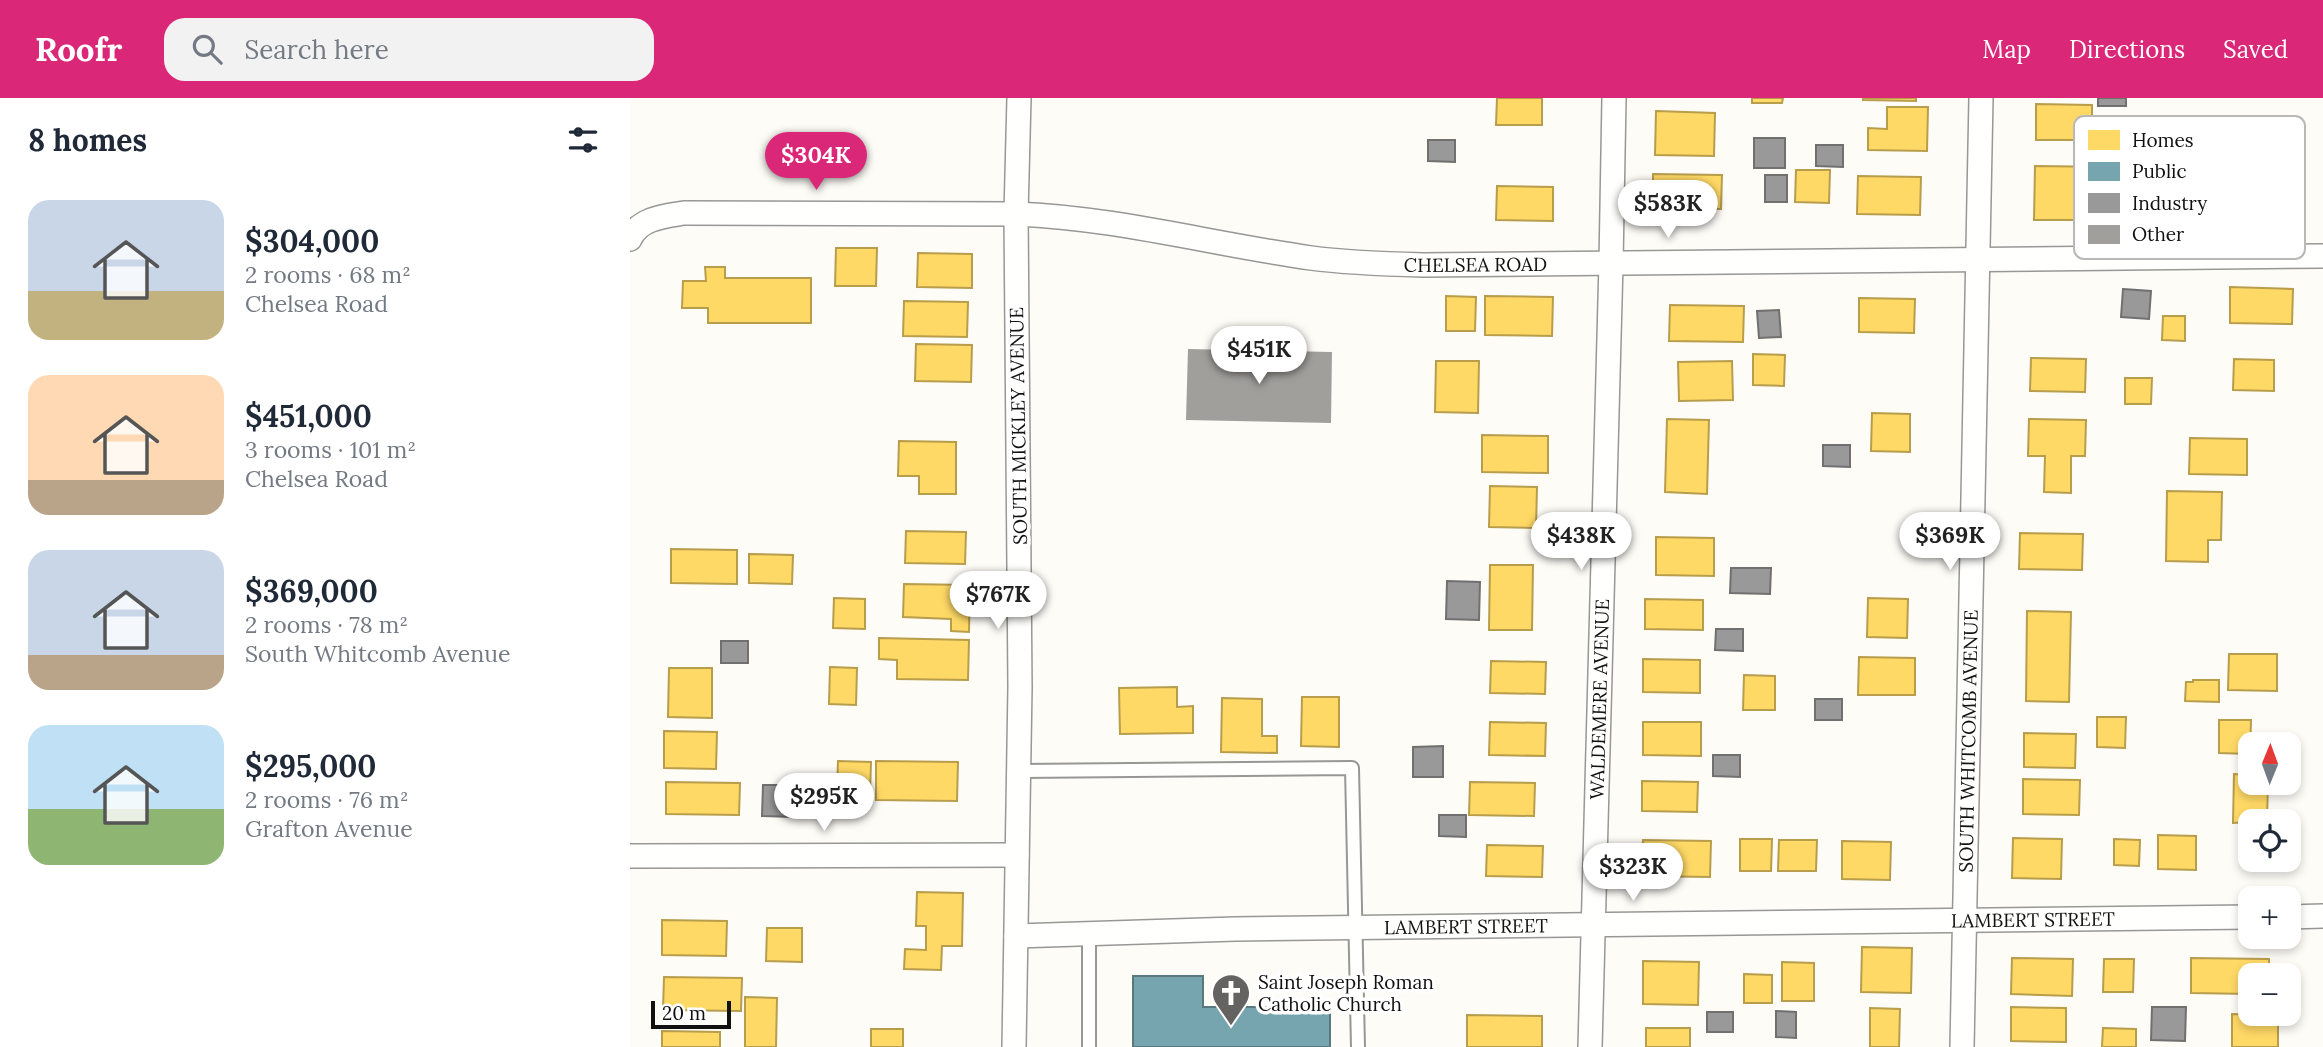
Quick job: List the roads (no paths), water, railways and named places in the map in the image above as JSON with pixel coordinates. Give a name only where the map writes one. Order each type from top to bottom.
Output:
[{"type":"street","name":"SOUTH MICKLEY AVENUE","points":[[1014,1047],[1020,771],[1016,214],[1019,98]]},
{"type":"street","name":"WALDEMERE AVENUE","points":[[1590,1047],[1614,98]]},
{"type":"street","name":"SOUTH WHITCOMB AVENUE","points":[[1962,1047],[1981,98]]},
{"type":"street","name":"CHELSEA ROAD","points":[[632,235],[659,217],[684,213],[1016,214],[1059,216],[1130,225],[1298,256],[1364,263],[1423,265],[2074,259]]},
{"type":"street","name":"CHELSEA ROAD","points":[[2305,256],[2323,256]]},
{"type":"street","points":[[630,856],[1017,855]]},
{"type":"street","points":[[2301,916],[2323,916]]},
{"type":"street","name":"LAMBERT STREET","points":[[1016,936],[1965,919],[2238,917]]},
{"type":"lane","points":[[1020,771],[1352,768],[1358,1047]]},
{"type":"lane","points":[[1089,934],[1089,1047]]},
{"type":"place","name":"Saint Joseph Roman Catholic Church","points":[[1231,1027]]}]
